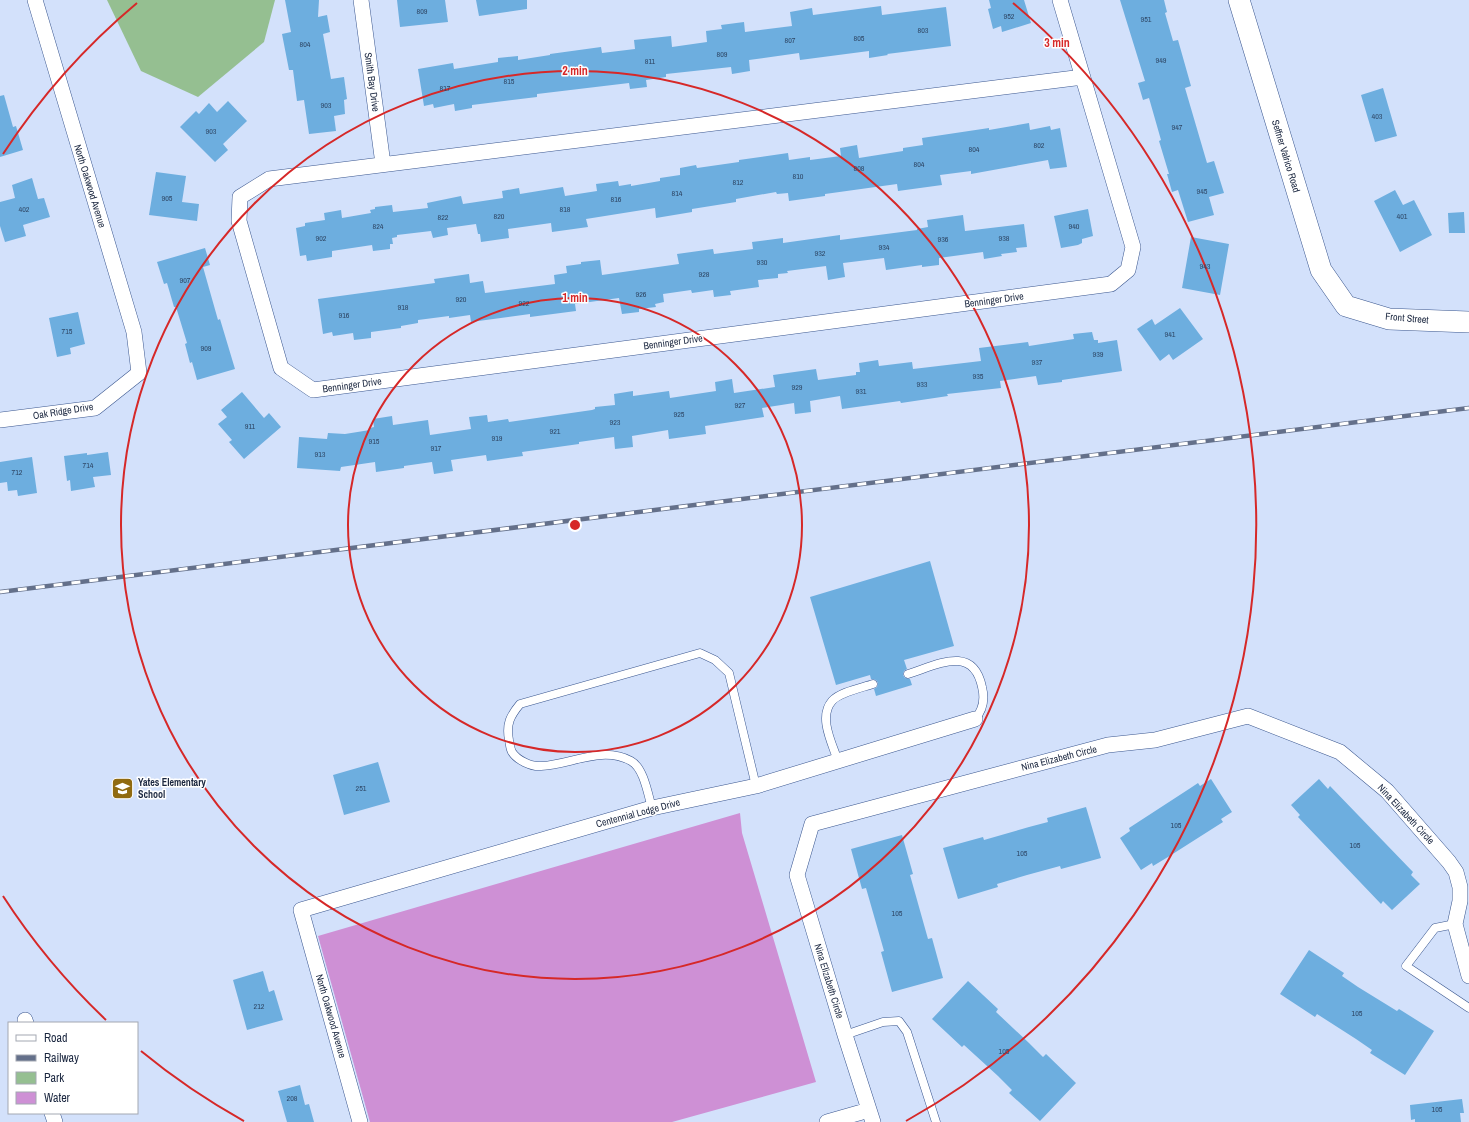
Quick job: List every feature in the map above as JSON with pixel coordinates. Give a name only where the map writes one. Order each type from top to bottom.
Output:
[{"type":"street","name":"North Oakwood Avenue","points":[[35,0],[134,332],[139,373]]},
{"type":"street","name":"Smith Bay Drive","points":[[361,0],[383,164]]},
{"type":"street","points":[[1060,0],[1083,77]]},
{"type":"street","name":"Seffner Valrico Road","points":[[1239,0],[1321,270],[1346,306]]},
{"type":"street","name":"Benninger Drive","points":[[1083,77],[1133,247],[1128,270],[1111,284],[313,390],[281,368],[239,221],[240,197],[269,179],[1083,77]]},
{"type":"street","name":"Front Street","points":[[1346,306],[1389,319],[1469,322]]},
{"type":"street","name":"Oak Ridge Drive","points":[[0,420],[95,408],[139,373]]},
{"type":"street","name":"Nina Elizabeth Circle","points":[[871,1116],[797,875],[812,824],[1108,745],[1155,740],[1248,716],[1340,752],[1387,791],[1456,872],[1460,887],[1460,901],[1455,924],[1469,976]]},
{"type":"street","name":"Centennial Lodge Drive","points":[[301,910],[652,808],[756,786],[975,719]]},
{"type":"street","name":"North Oakwood Avenue","points":[[301,910],[360,1122]]},
{"type":"street","points":[[827,1122],[871,1116]]},
{"type":"lane","points":[[652,808],[642,773],[632,762],[615,755],[588,756],[540,767],[523,762],[511,751],[507,731],[512,714],[520,704],[700,653],[715,660],[728,673],[756,786]]},
{"type":"lane","points":[[908,674],[951,661],[960,660],[969,663],[975,669],[979,677],[984,696],[981,712],[975,719]]},
{"type":"lane","points":[[838,761],[826,723],[827,712],[832,701],[839,696],[846,692],[873,684]]},
{"type":"lane","points":[[1455,924],[1436,928],[1406,966],[1469,1008]]},
{"type":"lane","points":[[845,1034],[883,1022],[899,1021],[907,1032],[936,1122]]},
{"type":"green space","points":[[107,0],[275,0],[264,42],[198,97],[141,71]]},
{"type":"water","points":[[740,813],[742,833],[816,1082],[672,1122],[370,1122],[318,936]]},
{"type":"building","points":[[285,0],[319,0],[318,17],[327,15],[330,32],[323,34],[331,79],[344,77],[347,99],[344,100],[345,114],[334,116],[336,131],[309,134],[304,100],[297,101],[293,70],[289,70],[282,34],[291,32]]},
{"type":"building","points":[[397,0],[445,0],[448,22],[400,27]]},
{"type":"building","points":[[476,0],[527,0],[527,9],[479,16]]},
{"type":"building","points":[[989,0],[1024,0],[1031,23],[1002,32],[1001,26],[993,29],[988,9],[991,8]]},
{"type":"building","points":[[1120,0],[1164,0],[1167,12],[1165,13],[1173,41],[1178,40],[1191,86],[1185,88],[1207,163],[1214,161],[1224,193],[1209,197],[1214,215],[1188,222],[1178,190],[1172,192],[1167,174],[1169,174],[1159,141],[1161,140],[1149,98],[1143,100],[1138,83],[1145,81]]},
{"type":"building","points":[[881,6],[882,15],[946,7],[951,46],[887,54],[888,55],[869,58],[869,51],[800,60],[799,53],[749,60],[750,71],[732,74],[731,67],[666,74],[666,77],[646,80],[647,87],[630,89],[629,83],[537,94],[537,97],[472,105],[472,108],[455,111],[454,104],[434,108],[433,104],[424,106],[418,69],[453,63],[454,69],[498,62],[498,58],[518,56],[518,60],[601,47],[602,53],[635,49],[634,40],[671,36],[672,47],[707,42],[706,31],[722,29],[721,25],[744,22],[745,32],[792,26],[790,12],[812,8],[813,15]]},
{"type":"building","points":[[1383,88],[1397,136],[1375,142],[1361,95]]},
{"type":"building","points":[[4,95],[13,127],[16,126],[23,150],[0,157],[0,96]]},
{"type":"building","points":[[228,101],[247,121],[223,144],[228,150],[215,162],[180,127],[196,111],[199,114],[209,103],[217,112]]},
{"type":"building","points":[[1029,123],[1030,130],[1050,126],[1051,130],[1060,128],[1067,167],[1050,169],[1048,160],[971,174],[971,171],[940,175],[942,185],[898,191],[897,184],[825,194],[825,196],[789,201],[788,193],[777,194],[776,192],[736,199],[736,202],[692,209],[692,212],[656,218],[655,208],[586,219],[588,227],[552,232],[551,223],[508,229],[509,238],[481,242],[476,224],[447,228],[448,235],[433,238],[431,231],[397,235],[397,237],[392,238],[393,244],[390,244],[390,249],[373,251],[372,245],[332,251],[332,257],[307,261],[306,255],[300,256],[296,228],[305,226],[305,223],[325,220],[324,213],[341,210],[342,218],[371,213],[370,210],[375,209],[375,207],[392,205],[393,212],[428,208],[427,203],[461,196],[463,204],[503,198],[502,191],[519,188],[520,194],[563,187],[565,196],[597,191],[596,184],[618,181],[619,186],[631,184],[631,186],[660,181],[660,178],[680,175],[680,168],[696,165],[697,168],[788,153],[789,160],[810,157],[810,160],[841,156],[840,148],[857,145],[859,158],[903,151],[903,148],[923,145],[922,138],[989,128],[989,130]]},
{"type":"building","points":[[156,172],[186,176],[182,202],[199,204],[197,221],[149,215]]},
{"type":"building","points":[[32,178],[38,199],[44,198],[50,217],[23,225],[26,236],[5,242],[0,226],[0,202],[15,198],[12,185]]},
{"type":"building","points":[[1395,190],[1403,205],[1414,200],[1432,235],[1400,252],[1374,201]]},
{"type":"building","points":[[1088,209],[1093,236],[1082,239],[1082,243],[1078,245],[1061,248],[1054,216]]},
{"type":"building","points":[[1464,212],[1465,233],[1449,233],[1448,213]]},
{"type":"building","points":[[963,215],[965,231],[1024,224],[1027,247],[1016,248],[1017,252],[1001,254],[1002,256],[984,259],[983,252],[939,258],[939,265],[922,267],[922,265],[886,270],[884,258],[843,263],[845,277],[828,280],[826,266],[787,271],[788,273],[778,274],[778,278],[758,280],[759,287],[730,291],[731,295],[714,297],[713,290],[692,293],[691,290],[663,294],[664,302],[655,304],[656,307],[639,309],[639,312],[622,314],[619,298],[575,304],[576,311],[530,317],[530,314],[471,322],[470,315],[418,320],[418,323],[401,326],[401,328],[371,332],[371,338],[354,340],[353,333],[333,336],[332,332],[323,334],[318,299],[435,283],[434,279],[469,274],[470,283],[483,281],[485,293],[555,284],[554,275],[567,273],[566,266],[581,264],[581,262],[600,260],[602,275],[679,264],[677,254],[713,249],[714,254],[753,249],[752,242],[783,238],[783,243],[840,235],[840,240],[917,230],[928,227],[927,220]]},
{"type":"building","points":[[1191,237],[1229,244],[1220,295],[1182,288]]},
{"type":"building","points":[[205,248],[210,265],[203,267],[218,320],[220,319],[235,369],[197,380],[192,362],[190,363],[185,344],[187,343],[176,307],[174,307],[167,283],[164,284],[157,262]]},
{"type":"building","points":[[1180,308],[1203,339],[1173,360],[1169,354],[1160,361],[1137,329],[1152,319],[1155,325]]},
{"type":"building","points":[[78,312],[85,344],[70,348],[71,354],[57,357],[49,318]]},
{"type":"building","points":[[1092,332],[1094,340],[1098,340],[1098,343],[1117,340],[1122,371],[1038,385],[1036,376],[1000,381],[1001,388],[947,394],[948,396],[901,403],[900,401],[842,409],[840,396],[810,401],[811,412],[795,414],[794,403],[762,408],[764,417],[705,426],[706,434],[669,439],[668,430],[632,436],[633,447],[615,449],[614,437],[579,442],[579,444],[522,452],[523,456],[487,461],[486,455],[451,460],[453,471],[434,474],[432,462],[376,472],[375,462],[341,467],[340,471],[297,468],[299,437],[327,439],[328,433],[345,434],[370,430],[370,428],[374,427],[373,419],[392,416],[393,425],[428,420],[430,435],[471,429],[469,417],[487,415],[488,422],[508,419],[509,422],[592,410],[595,409],[595,407],[615,405],[614,394],[633,391],[633,396],[669,391],[670,398],[716,391],[715,382],[732,379],[734,393],[775,387],[773,375],[816,369],[818,380],[856,375],[856,372],[860,372],[859,363],[878,360],[879,366],[912,362],[913,369],[981,361],[979,348],[1028,342],[1029,346],[1074,339],[1073,334]]},
{"type":"building","points":[[242,392],[264,418],[269,413],[281,427],[244,459],[229,442],[232,440],[218,424],[227,417],[221,410]]},
{"type":"building","points":[[108,452],[111,475],[93,477],[95,487],[71,491],[70,480],[67,481],[64,456]]},
{"type":"building","points":[[32,457],[37,493],[18,496],[17,490],[8,491],[7,482],[0,483],[0,462]]},
{"type":"building","points":[[930,561],[954,646],[904,660],[907,669],[904,671],[903,675],[905,678],[910,679],[912,685],[876,696],[874,689],[877,687],[878,683],[876,680],[871,679],[870,675],[836,685],[810,597]]},
{"type":"building","points":[[378,762],[390,802],[344,815],[333,775]]},
{"type":"building","points":[[1211,779],[1232,812],[1221,819],[1223,822],[1153,866],[1152,863],[1141,870],[1120,838],[1130,831],[1129,828],[1198,783],[1200,786]]},
{"type":"building","points":[[1319,779],[1328,789],[1330,786],[1413,872],[1411,875],[1420,884],[1392,910],[1383,901],[1381,904],[1298,817],[1300,815],[1291,805]]},
{"type":"building","points":[[1086,807],[1101,858],[1061,869],[1060,866],[1027,875],[997,884],[998,887],[958,899],[943,848],[983,837],[984,840],[1048,822],[1047,818]]},
{"type":"building","points":[[902,835],[913,874],[910,875],[928,939],[932,938],[943,978],[892,992],[881,952],[884,951],[866,888],[862,889],[851,849]]},
{"type":"building","points":[[1309,950],[1344,973],[1342,976],[1358,987],[1397,1011],[1399,1009],[1434,1031],[1405,1075],[1370,1053],[1372,1050],[1356,1039],[1317,1014],[1315,1017],[1280,994]]},
{"type":"building","points":[[263,971],[269,992],[274,990],[283,1020],[247,1030],[233,980]]},
{"type":"building","points":[[968,981],[998,1009],[996,1012],[1043,1057],[1046,1054],[1076,1083],[1040,1121],[1009,1093],[1012,1090],[998,1076],[964,1045],[962,1047],[932,1019]]},
{"type":"building","points":[[300,1085],[305,1105],[309,1104],[314,1122],[287,1122],[278,1091]]},
{"type":"building","points":[[1462,1099],[1464,1113],[1460,1113],[1461,1122],[1415,1122],[1415,1119],[1411,1120],[1410,1105]]},
{"type":"railway","points":[[0,592],[1469,408]]},
{"type":"place","name":"Yates Elementary School","points":[[123,788]]}]
